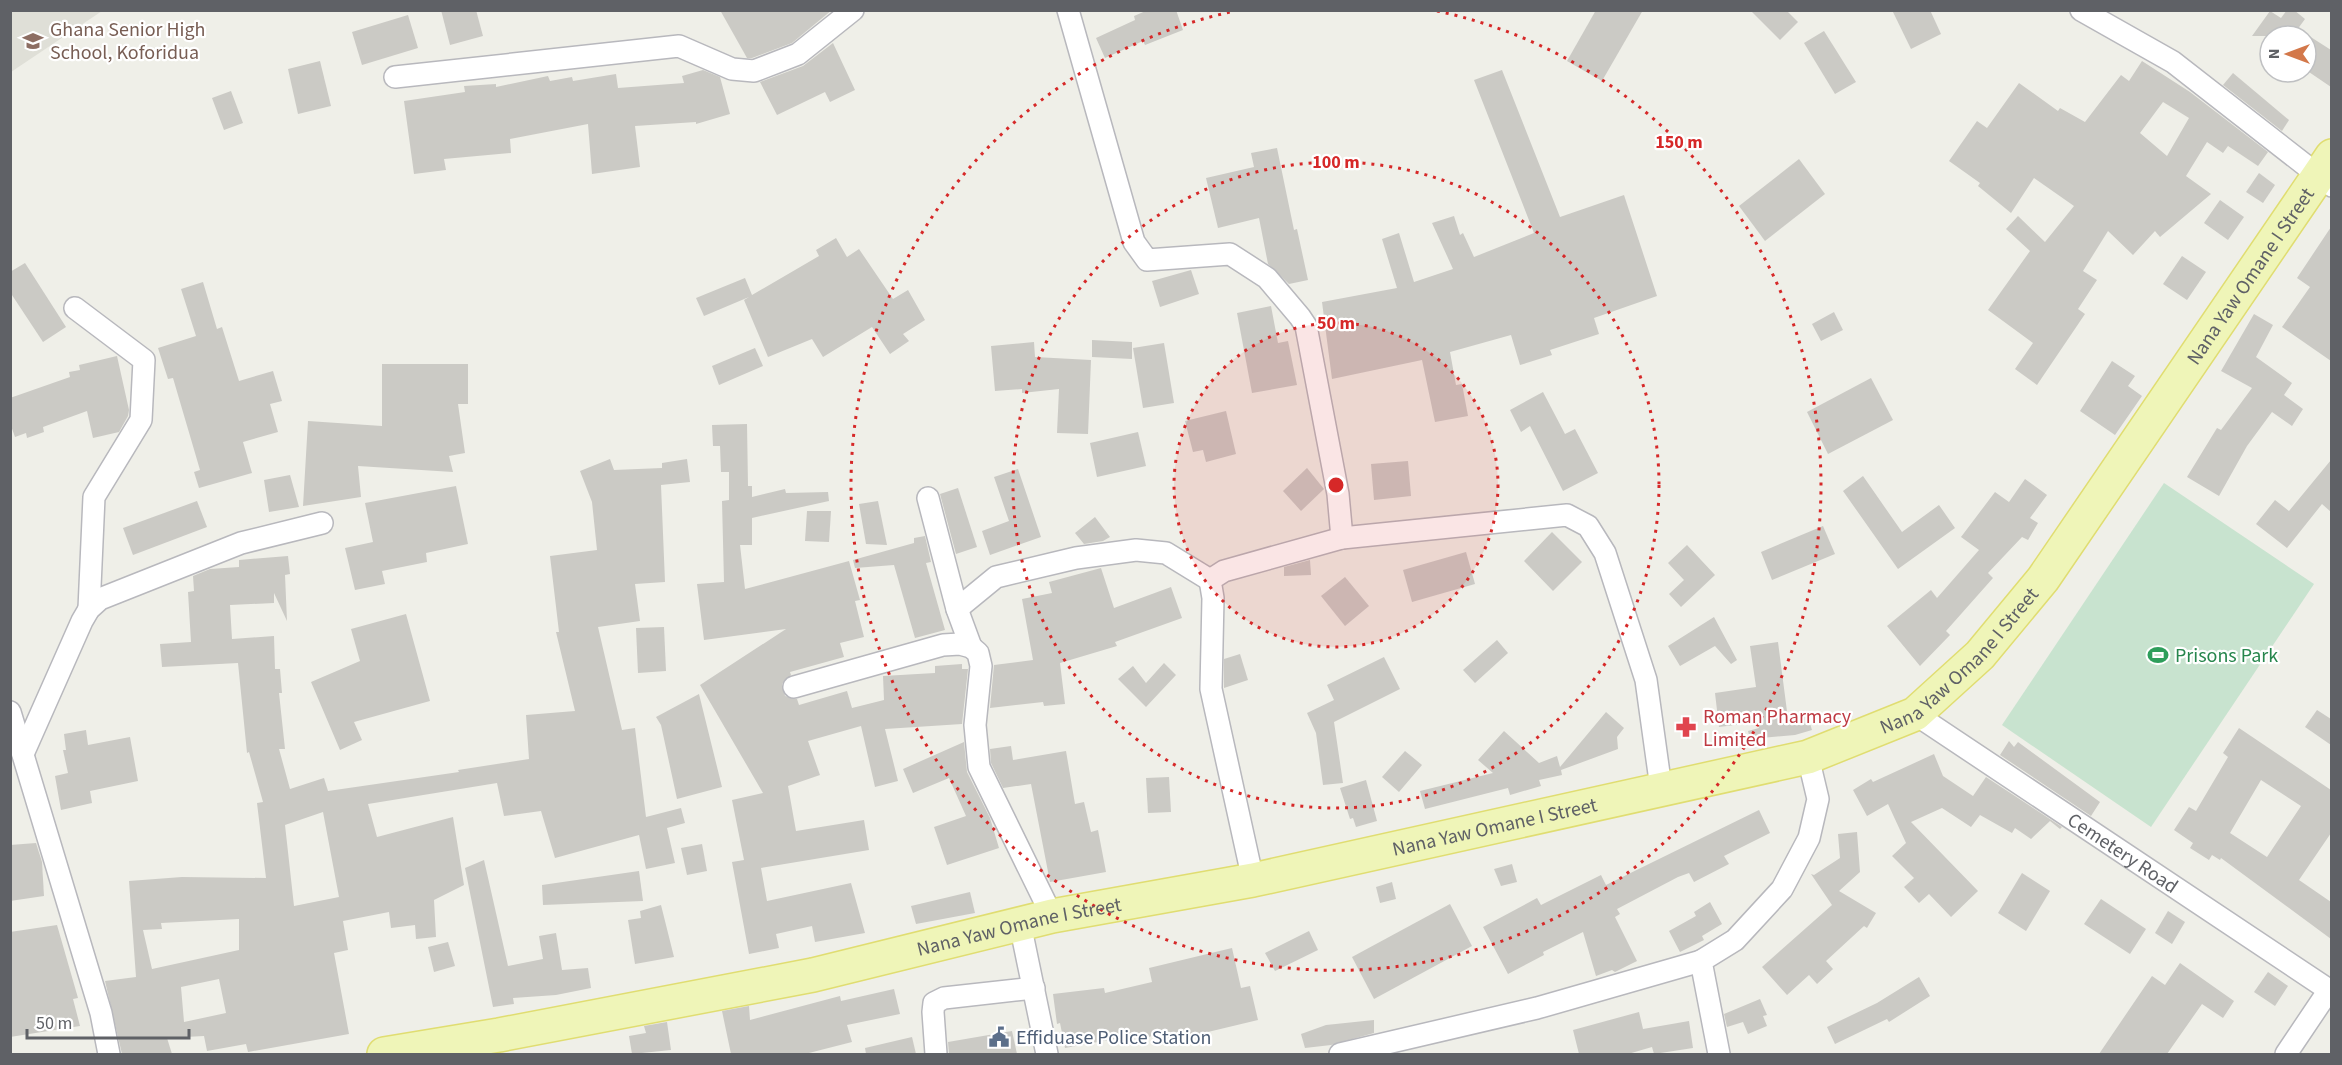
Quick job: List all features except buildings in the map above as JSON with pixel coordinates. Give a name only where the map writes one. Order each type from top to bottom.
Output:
[{"type":"main road","name":"Nana Yaw Omane I Street","points":[[384,1054],[502,1045],[813,975],[1052,916],[1253,880],[1808,757],[1915,714],[1980,655],[2043,579],[2327,173]]},
{"type":"street","points":[[395,77],[679,46],[732,69],[754,71],[798,54],[853,10]]},
{"type":"street","points":[[1068,10],[1134,242],[1148,260],[1230,254],[1267,278],[1306,326],[1338,494],[1342,537]]},
{"type":"street","points":[[2081,10],[2173,63],[2327,173]]},
{"type":"street","points":[[23,754],[88,609],[94,497],[141,420],[144,360],[75,308]]},
{"type":"street","points":[[928,498],[957,609],[971,647]]},
{"type":"street","points":[[1210,580],[1224,571],[1342,537],[1463,528],[1567,515],[1588,526],[1605,553],[1646,680],[1661,788]]},
{"type":"street","points":[[88,609],[100,599],[240,543],[322,523]]},
{"type":"street","points":[[957,609],[996,577],[1076,558],[1136,550],[1166,553],[1210,580],[1213,598],[1211,689],[1253,880]]},
{"type":"street","points":[[794,687],[943,645],[960,644],[971,647],[978,653],[981,666],[975,725],[979,767],[1052,916]]},
{"type":"street","points":[[10,712],[101,1013],[109,1054]]},
{"type":"street","name":"Cemetery Road","points":[[1915,714],[2330,991]]},
{"type":"street","points":[[1340,1054],[1525,1011],[1701,961],[1735,940],[1782,889],[1809,838],[1818,799],[1808,757]]},
{"type":"street","points":[[1020,924],[1047,1054]]},
{"type":"street","points":[[1701,961],[1719,1054]]},
{"type":"street","points":[[936,1054],[934,1003],[944,998],[1034,988]]},
{"type":"street","points":[[2286,1054],[2330,991]]},
{"type":"shaded area","name":"Ghana Senior High School, Koforidua","points":[[11,10],[102,10],[102,11],[11,72]]},
{"type":"green space","name":"Prisons Park","points":[[2164,483],[2314,584],[2151,827],[2002,725]]},
{"type":"place","name":"Ghana Senior High School, Koforidua","points":[[33,41]]},
{"type":"place","name":"Prisons Park","points":[[2158,655]]},
{"type":"place","name":"Roman Pharmacy Limited","points":[[1686,727]]},
{"type":"place","name":"Effiduase Police Station","points":[[999,1037]]}]
